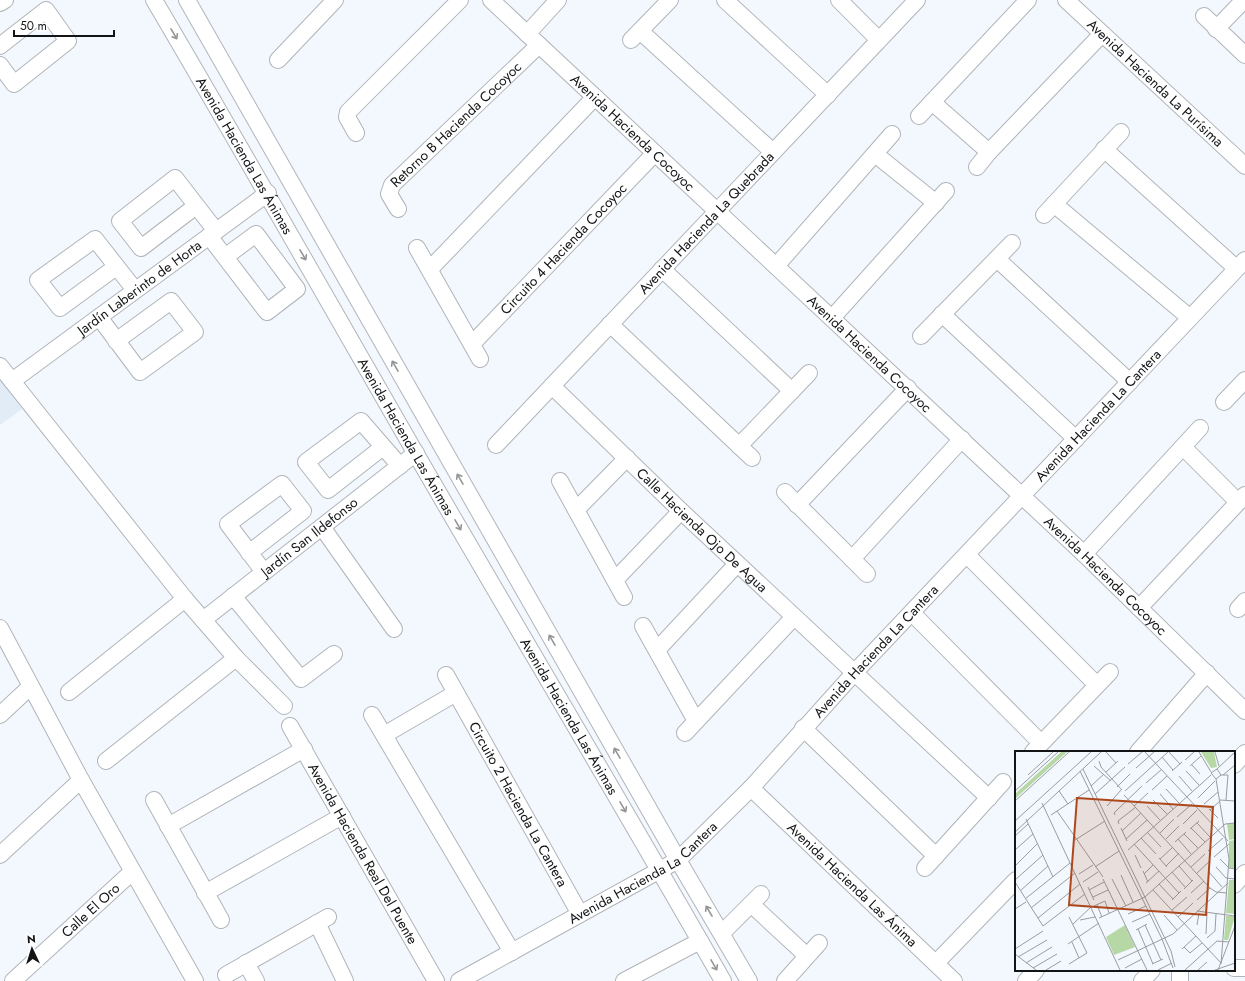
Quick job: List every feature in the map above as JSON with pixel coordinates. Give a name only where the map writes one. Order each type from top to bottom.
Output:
[{"type":"street","points":[[0,4],[5,0]]},
{"type":"street","name":"Avenida Hacienda Las Ánimas","points":[[154,0],[268,193],[416,453],[660,870],[723,981]]},
{"type":"street","name":"Avenida Hacienda Las Ánimas","points":[[187,0],[678,860],[749,981]]},
{"type":"street","points":[[278,60],[335,0]]},
{"type":"street","points":[[356,133],[347,117],[348,112],[460,0]]},
{"type":"street","name":"Avenida Hacienda Cocoyoc","points":[[491,0],[908,388],[1084,554],[1245,711]]},
{"type":"street","points":[[527,34],[558,0]]},
{"type":"street","points":[[670,0],[636,35],[773,152]]},
{"type":"street","points":[[725,0],[828,95]]},
{"type":"street","points":[[839,0],[880,40]]},
{"type":"street","name":"Avenida Hacienda La Quebrada","points":[[496,445],[917,0]]},
{"type":"street","points":[[919,116],[1028,0]]},
{"type":"street","name":"Avenida Hacienda La Purísima","points":[[1066,0],[1245,166]]},
{"type":"street","points":[[1216,29],[1244,0]]},
{"type":"street","points":[[0,46],[46,10],[68,41],[14,84],[0,65]]},
{"type":"street","points":[[1204,16],[1245,55]]},
{"type":"street","points":[[977,167],[989,152],[1102,34]]},
{"type":"street","name":"Retorno B Hacienda Cocoyoc","points":[[398,209],[389,194],[392,185],[539,45]]},
{"type":"street","points":[[430,269],[595,97]]},
{"type":"street","points":[[932,102],[989,152]]},
{"type":"street","points":[[224,118],[246,105]]},
{"type":"street","points":[[1121,132],[1049,210],[1189,317]]},
{"type":"street","points":[[776,266],[892,134]]},
{"type":"street","points":[[1104,149],[1240,264]]},
{"type":"street","name":"Circuito 4 Hacienda Cocoyoc","points":[[472,344],[655,153]]},
{"type":"street","points":[[875,154],[936,203]]},
{"type":"street","points":[[196,206],[141,248],[120,221],[175,178],[196,206],[225,257],[267,312],[297,289],[256,234],[225,257]]},
{"type":"street","points":[[832,318],[946,191]]},
{"type":"street","name":"Jardín Laberinto de Horta","points":[[12,381],[268,193]]},
{"type":"street","points":[[116,267],[60,308],[38,280],[95,239],[135,290]]},
{"type":"street","points":[[921,336],[1012,243]]},
{"type":"street","points":[[417,248],[480,359]]},
{"type":"street","points":[[997,259],[1130,382]]},
{"type":"street","name":"Avenida Hacienda La Cantera","points":[[459,981],[678,860],[751,788],[803,728],[855,672],[968,555],[1240,264]]},
{"type":"street","points":[[662,269],[792,391]]},
{"type":"street","points":[[98,317],[116,341],[140,372],[195,332],[171,301],[116,341]]},
{"type":"street","points":[[942,314],[1076,439]]},
{"type":"street","points":[[610,324],[752,458]]},
{"type":"street","points":[[0,366],[184,598],[236,658],[284,706]]},
{"type":"street","points":[[739,446],[809,373]]},
{"type":"street","name":"Calle Hacienda Ojo De Agua","points":[[552,386],[681,511],[989,798]]},
{"type":"street","points":[[797,505],[908,388]]},
{"type":"street","points":[[1224,402],[1242,388]]},
{"type":"street","points":[[383,447],[328,490],[306,462],[361,421],[400,466]]},
{"type":"street","points":[[1084,554],[1200,428]]},
{"type":"street","points":[[852,559],[962,439]]},
{"type":"street","points":[[1140,608],[1241,498],[1183,447]]},
{"type":"street","name":"Jardín San Ildefonso","points":[[203,620],[416,453]]},
{"type":"street","points":[[576,510],[627,458]]},
{"type":"street","points":[[560,481],[624,596]]},
{"type":"street","points":[[249,553],[303,511],[282,484],[228,524],[249,553],[264,572]]},
{"type":"street","points":[[785,492],[867,574]]},
{"type":"street","points":[[615,580],[681,511]]},
{"type":"street","points":[[322,527],[394,630]]},
{"type":"street","points":[[968,555],[1097,685]]},
{"type":"street","points":[[657,650],[738,564]]},
{"type":"street","points":[[233,596],[301,679],[334,654]]},
{"type":"street","points":[[69,692],[184,598]]},
{"type":"street","points":[[912,614],[1037,748],[1110,672]]},
{"type":"street","points":[[643,626],[657,650],[691,727],[794,617]]},
{"type":"street","points":[[0,628],[30,687],[81,780],[194,981]]},
{"type":"street","points":[[106,761],[236,658]]},
{"type":"street","points":[[1139,751],[1207,673]]},
{"type":"street","name":"Circuito 2 Hacienda La Cantera","points":[[446,675],[580,914]]},
{"type":"street","points":[[0,715],[30,687]]},
{"type":"street","points":[[384,735],[456,693]]},
{"type":"street","points":[[372,715],[512,952]]},
{"type":"street","name":"Avenida Hacienda Real Del Puente","points":[[290,726],[436,981]]},
{"type":"street","points":[[803,728],[936,856]]},
{"type":"street","points":[[168,826],[304,749]]},
{"type":"street","points":[[1235,764],[1245,753]]},
{"type":"street","points":[[0,855],[81,780]]},
{"type":"street","points":[[925,868],[1003,782]]},
{"type":"street","name":"Avenida Hacienda Las Ánima","points":[[751,788],[936,962],[954,981]]},
{"type":"street","points":[[154,800],[220,920]]},
{"type":"street","points":[[205,893],[342,816]]},
{"type":"street","name":"Calle El Oro","points":[[13,981],[132,872]]},
{"type":"street","points":[[936,962],[1015,881]]},
{"type":"street","points":[[722,933],[756,899],[807,956]]},
{"type":"street","points":[[226,975],[323,920],[345,981]]},
{"type":"street","points":[[624,981],[700,940]]},
{"type":"street","points":[[785,981],[819,943]]},
{"type":"street","points":[[246,963],[256,981]]},
{"type":"street","points":[[1026,981],[1035,971]]},
{"type":"street","points":[[1142,981],[1151,971]]},
{"type":"shaded area","points":[[0,380],[22,409],[0,425]]}]
